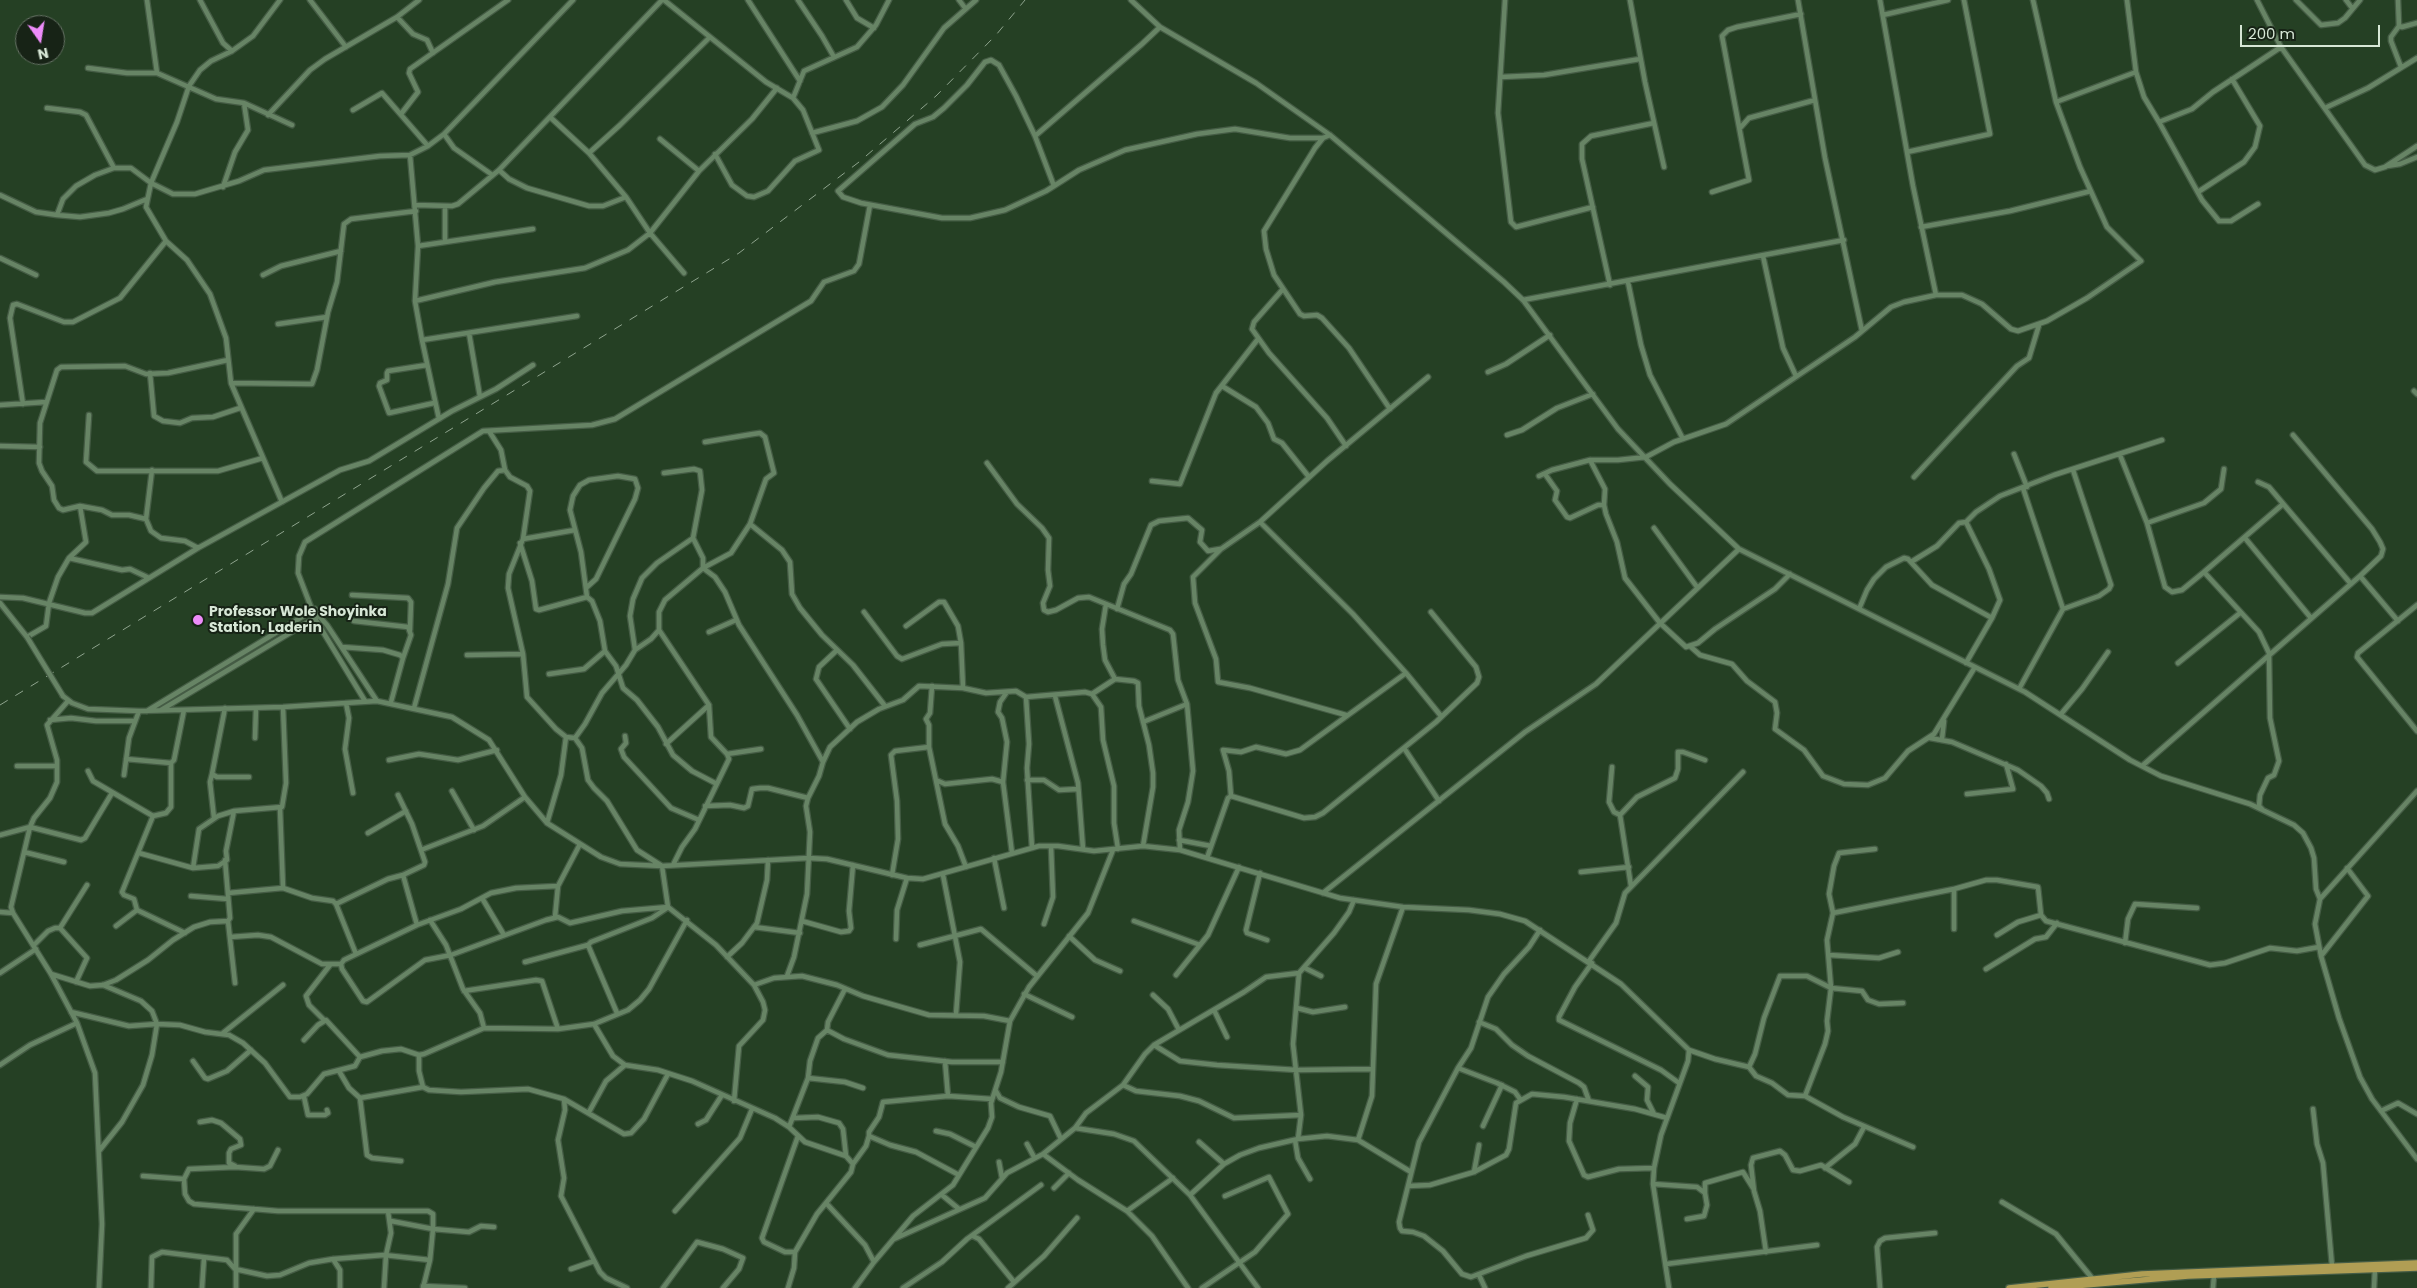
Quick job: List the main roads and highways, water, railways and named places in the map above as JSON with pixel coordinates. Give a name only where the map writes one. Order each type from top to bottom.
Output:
[{"type":"main road","points":[[2051,1288],[2332,1266],[2417,1263]]},
{"type":"main road","points":[[2009,1288],[2092,1278],[2268,1271],[2417,1268]]},
{"type":"railway","points":[[0,705],[739,253],[859,162],[936,96],[996,35],[1025,0]]},
{"type":"place","name":"Professor Wole Shoyinka Station, Laderin","points":[[198,620]]}]
